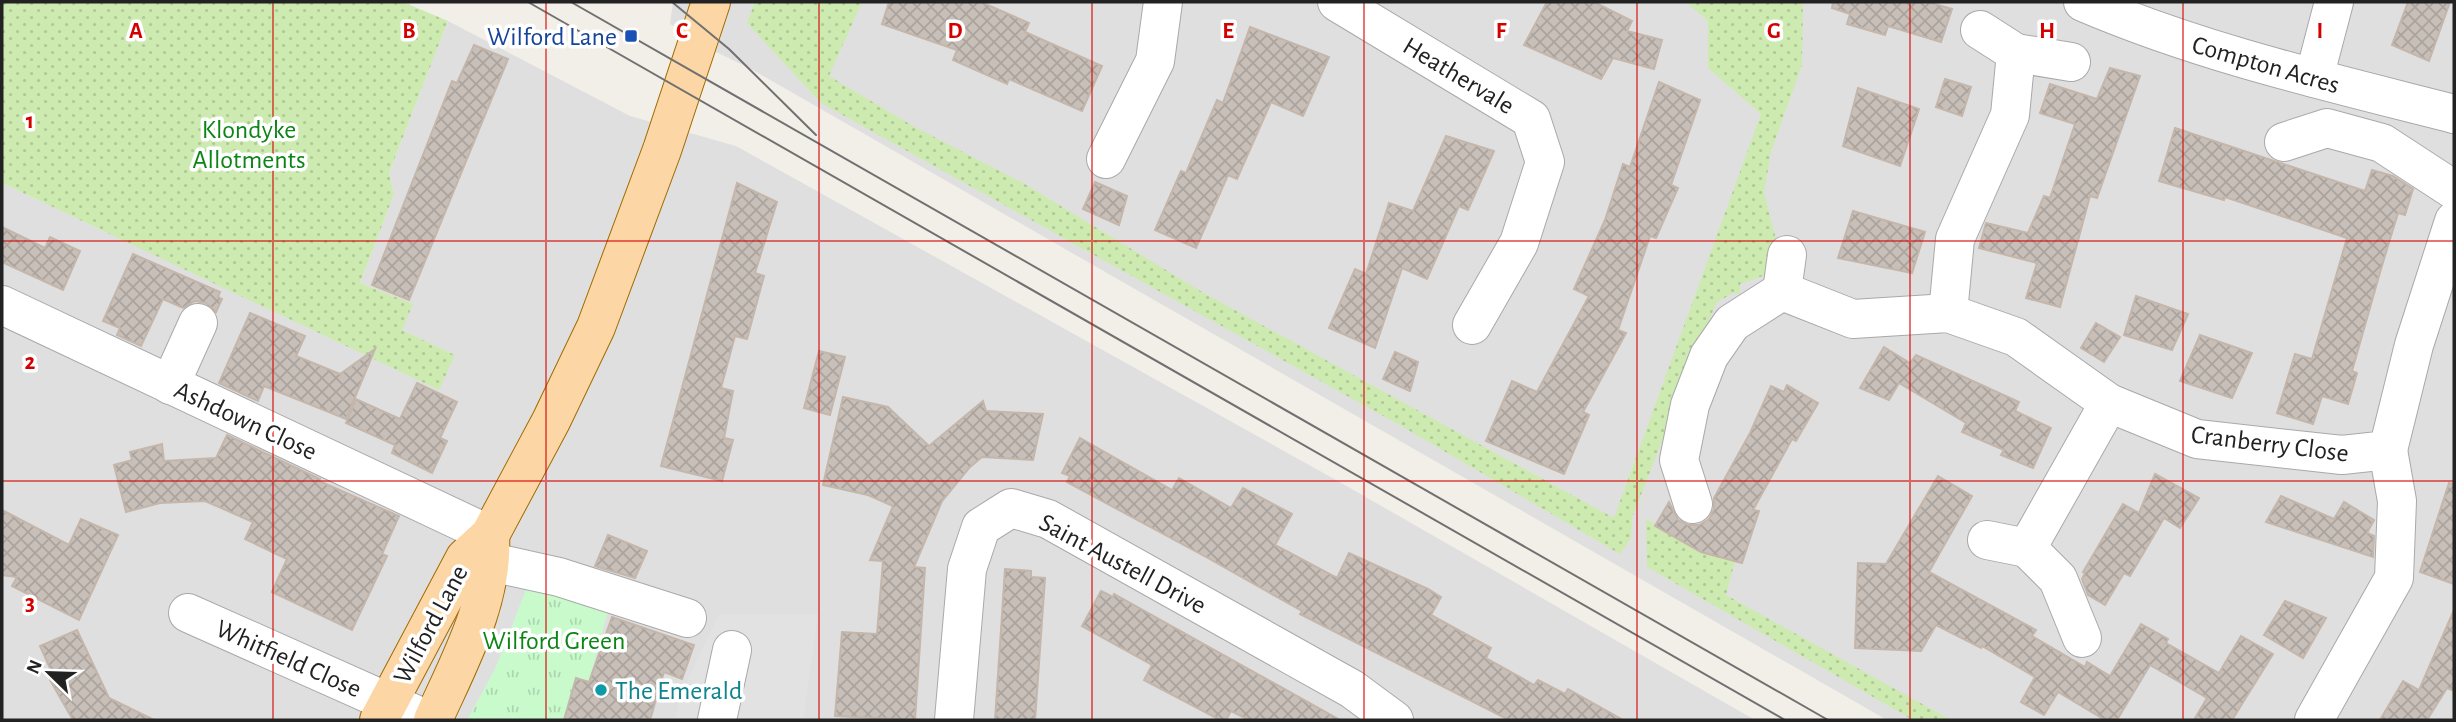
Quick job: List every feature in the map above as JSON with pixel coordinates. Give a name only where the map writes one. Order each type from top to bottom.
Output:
[{"type":"main road","name":"Wilford Lane","points":[[430,720],[468,640],[491,548],[596,327],[662,150],[710,2]]},
{"type":"main road","name":"Wilford Lane","points":[[384,711],[465,558],[491,548]]},
{"type":"street","points":[[1106,159],[1155,61],[1163,2]]},
{"type":"street","name":"Heathervale","points":[[1337,2],[1531,119],[1545,162],[1519,243],[1472,326]]},
{"type":"street","name":"Compton Acres","points":[[2083,2],[2150,31],[2314,78],[2454,114]]},
{"type":"street","points":[[2314,78],[2334,2]]},
{"type":"street","points":[[1980,30],[2016,53],[2071,62]]},
{"type":"street","points":[[1948,313],[1955,239],[2010,115],[2016,53]]},
{"type":"street","points":[[2284,142],[2327,128],[2382,143],[2454,190]]},
{"type":"street","name":"Cranberry Close","points":[[1693,504],[1679,460],[1690,405],[1709,356],[1732,323],[1785,273],[1853,319],[1948,313],[2016,337],[2109,403],[2197,439],[2342,456],[2388,450],[2414,345],[2454,221]]},
{"type":"street","name":"Ashdown Close","points":[[2,305],[170,385],[491,548],[559,577],[687,618]]},
{"type":"street","points":[[170,385],[198,323]]},
{"type":"street","points":[[2027,548],[2109,403]]},
{"type":"street","points":[[2315,720],[2394,578],[2397,501],[2388,450]]},
{"type":"street","name":"Saint Austell Drive","points":[[954,720],[967,569],[981,527],[1011,508],[1048,519],[1352,689],[1394,720]]},
{"type":"street","points":[[1987,540],[2027,548],[2058,579],[2081,638]]},
{"type":"street","name":"Whitfield Close","points":[[188,613],[384,711],[430,720]]},
{"type":"street","points":[[717,720],[732,650]]},
{"type":"shaded area","points":[[673,2],[2454,2],[2454,720],[1887,720],[751,69],[708,48],[670,24]]},
{"type":"shaded area","points":[[448,21],[630,116],[736,146],[1336,480],[1755,720],[2,720],[2,183],[108,233],[455,355],[401,330],[412,304],[360,283],[394,194],[389,173]]},
{"type":"shaded area","points":[[719,614],[818,614],[803,720],[675,720],[681,694]]},
{"type":"green space","name":"Klondyke Allotments","points":[[2,2],[403,2],[448,21],[389,173],[394,194],[360,283],[413,304],[402,330],[455,355],[439,390],[2,183]]},
{"type":"green space","points":[[755,2],[862,2],[829,76],[913,126],[1023,183],[1202,292],[1614,518],[1761,114],[1708,68],[1708,21],[1686,2],[1803,2],[1802,65],[1771,152],[1764,193],[1776,239],[1766,275],[1740,284],[1740,294],[1733,293],[1716,303],[1632,518],[1631,538],[1620,554],[1403,427],[821,103],[747,23]]},
{"type":"green space","points":[[1646,519],[1708,554],[1735,561],[1726,595],[1951,720],[1913,720],[1647,567]]},
{"type":"green space","name":"Wilford Green","points":[[534,569],[612,596],[589,682],[576,678],[564,720],[467,720],[495,669]]},
{"type":"building","points":[[889,2],[981,2],[1029,23],[1025,32],[1102,66],[1082,111],[1009,79],[1007,84],[953,60],[957,50],[882,24]]},
{"type":"building","points":[[1547,2],[1594,2],[1632,21],[1627,31],[1662,40],[1654,69],[1613,58],[1601,79],[1524,45]]},
{"type":"building","points":[[1833,2],[1928,2],[1952,9],[1941,42],[1888,26],[1885,35],[1847,24],[1850,14],[1832,8]]},
{"type":"building","points":[[2408,2],[2450,2],[2429,61],[2392,45]]},
{"type":"building","points":[[1250,27],[1329,57],[1303,116],[1271,102],[1237,179],[1228,175],[1196,248],[1155,230],[1181,171],[1186,173],[1217,100],[1223,103]]},
{"type":"building","points":[[474,45],[508,59],[409,300],[372,285],[452,81],[457,83]]},
{"type":"building","points":[[2110,68],[2140,76],[2097,198],[2090,196],[2060,307],[2026,298],[2037,263],[1979,248],[1986,223],[2028,233],[2044,196],[2050,198],[2075,124],[2040,113],[2050,84],[2097,99]]},
{"type":"building","points":[[1945,79],[1971,87],[1962,116],[1936,107]]},
{"type":"building","points":[[1659,82],[1700,100],[1671,185],[1678,188],[1656,238],[1650,236],[1618,330],[1626,333],[1583,412],[1589,415],[1564,474],[1486,441],[1512,381],[1537,392],[1589,296],[1574,289],[1605,220],[1623,164],[1630,167]]},
{"type":"building","points":[[1858,88],[1919,109],[1900,166],[1843,146]]},
{"type":"building","points":[[2175,128],[2365,191],[2372,170],[2393,176],[2413,189],[2405,215],[2398,213],[2381,269],[2352,371],[2357,373],[2348,404],[2322,396],[2313,424],[2277,413],[2295,354],[2312,359],[2347,238],[2225,197],[2224,200],[2159,181]]},
{"type":"building","points":[[1446,136],[1494,151],[1468,210],[1459,206],[1427,279],[1402,268],[1375,348],[1329,328],[1355,269],[1366,274],[1389,203],[1413,211]]},
{"type":"building","points":[[1095,182],[1127,196],[1119,225],[1083,209]]},
{"type":"building","points":[[737,183],[777,202],[755,273],[764,276],[747,339],[735,336],[721,388],[733,391],[724,438],[733,440],[722,481],[661,466]]},
{"type":"building","points":[[1853,211],[1925,232],[1912,273],[1838,258]]},
{"type":"building","points":[[2,227],[45,248],[50,237],[80,251],[63,290],[2,262]]},
{"type":"building","points":[[133,254],[220,292],[218,297],[222,299],[216,312],[206,303],[195,301],[183,308],[163,299],[141,346],[117,335],[120,328],[103,321]]},
{"type":"building","points":[[2136,296],[2188,314],[2172,350],[2124,335]]},
{"type":"building","points":[[250,313],[305,336],[296,356],[340,374],[375,349],[346,419],[264,386],[258,401],[219,383]]},
{"type":"building","points":[[2096,323],[2120,337],[2104,362],[2081,348]]},
{"type":"building","points":[[2200,335],[2252,353],[2232,398],[2180,381]]},
{"type":"building","points":[[1884,347],[1910,363],[1916,355],[2019,402],[2015,411],[2051,428],[2033,468],[2001,455],[2004,450],[1962,432],[1966,423],[1899,383],[1889,400],[1860,388]]},
{"type":"building","points":[[819,351],[845,357],[830,415],[804,408]]},
{"type":"building","points":[[1395,352],[1418,362],[1410,391],[1383,379]]},
{"type":"building","points":[[417,383],[457,402],[440,438],[447,441],[432,473],[392,453],[395,445],[346,423],[356,399],[400,419]]},
{"type":"building","points":[[1787,385],[1818,403],[1796,441],[1792,439],[1753,510],[1759,511],[1742,563],[1701,552],[1655,526],[1669,502],[1678,520],[1688,525],[1699,525],[1709,519],[1714,509],[1714,498],[1750,433],[1771,386],[1784,392]]},
{"type":"building","points":[[843,397],[888,407],[929,446],[983,401],[986,411],[1043,414],[1033,460],[982,457],[969,468],[942,501],[914,567],[925,568],[915,720],[835,716],[842,632],[877,634],[883,561],[870,560],[893,506],[868,495],[823,485]]},
{"type":"building","points":[[227,435],[320,479],[319,481],[399,516],[382,554],[387,556],[352,630],[272,592],[287,559],[245,539],[253,522],[205,501],[160,503],[126,512],[114,465],[132,460],[130,452],[162,444],[164,461],[216,458]]},
{"type":"building","points":[[1080,438],[1172,490],[1179,478],[1231,508],[1243,488],[1292,514],[1275,545],[1337,578],[1349,553],[1428,589],[1441,597],[1431,615],[1491,648],[1486,658],[1534,685],[1538,680],[1565,694],[1568,689],[1623,720],[1509,720],[1300,614],[1302,611],[1067,482],[1070,476],[1062,473]]},
{"type":"building","points":[[2155,474],[2199,498],[2180,528],[2164,518],[2130,576],[2124,573],[2105,605],[2088,595],[2082,579],[2085,573],[2083,572],[2123,504],[2139,513]]},
{"type":"building","points":[[1938,476],[1972,496],[1929,572],[2036,630],[2032,636],[2085,667],[2087,662],[2110,676],[2141,624],[2168,639],[2166,643],[2219,673],[2241,636],[2273,654],[2232,720],[2194,720],[2207,698],[2150,665],[2117,720],[2105,720],[2058,692],[2044,715],[2021,702],[2035,677],[1982,646],[1981,648],[1936,625],[1921,651],[1855,648],[1858,563],[1886,564]]},
{"type":"building","points":[[2449,483],[2454,484],[2454,584],[2420,572]]},
{"type":"building","points":[[2281,496],[2334,519],[2344,502],[2374,520],[2367,533],[2374,536],[2373,557],[2266,522]]},
{"type":"building","points":[[2,510],[69,545],[81,519],[118,535],[79,620],[12,586],[17,577],[2,575]]},
{"type":"building","points":[[608,535],[647,551],[635,578],[595,566]]},
{"type":"building","points":[[1005,569],[1031,571],[1031,577],[1045,578],[1035,720],[995,720]]},
{"type":"building","points":[[1101,591],[1113,597],[1114,594],[1340,720],[1249,720],[1231,711],[1226,720],[1220,720],[1144,680],[1152,665],[1082,626]]},
{"type":"building","points":[[2285,601],[2326,618],[2303,658],[2264,635]]},
{"type":"building","points":[[2454,610],[2454,691],[2447,688],[2427,720],[2380,720],[2403,681],[2419,690]]},
{"type":"building","points":[[612,617],[694,645],[682,679],[664,672],[650,720],[564,720],[576,678],[589,682]]},
{"type":"building","points":[[77,630],[109,698],[154,720],[73,720],[50,680],[54,677],[40,646]]},
{"type":"tram line","points":[[528,2],[1785,720]]},
{"type":"tram line","points":[[571,2],[1828,720]]},
{"type":"tram line","points":[[672,2],[729,49],[816,135]]},
{"type":"place","name":"Wilford Lane","points":[[631,36]]},
{"type":"place","name":"The Emerald","points":[[601,690]]}]
